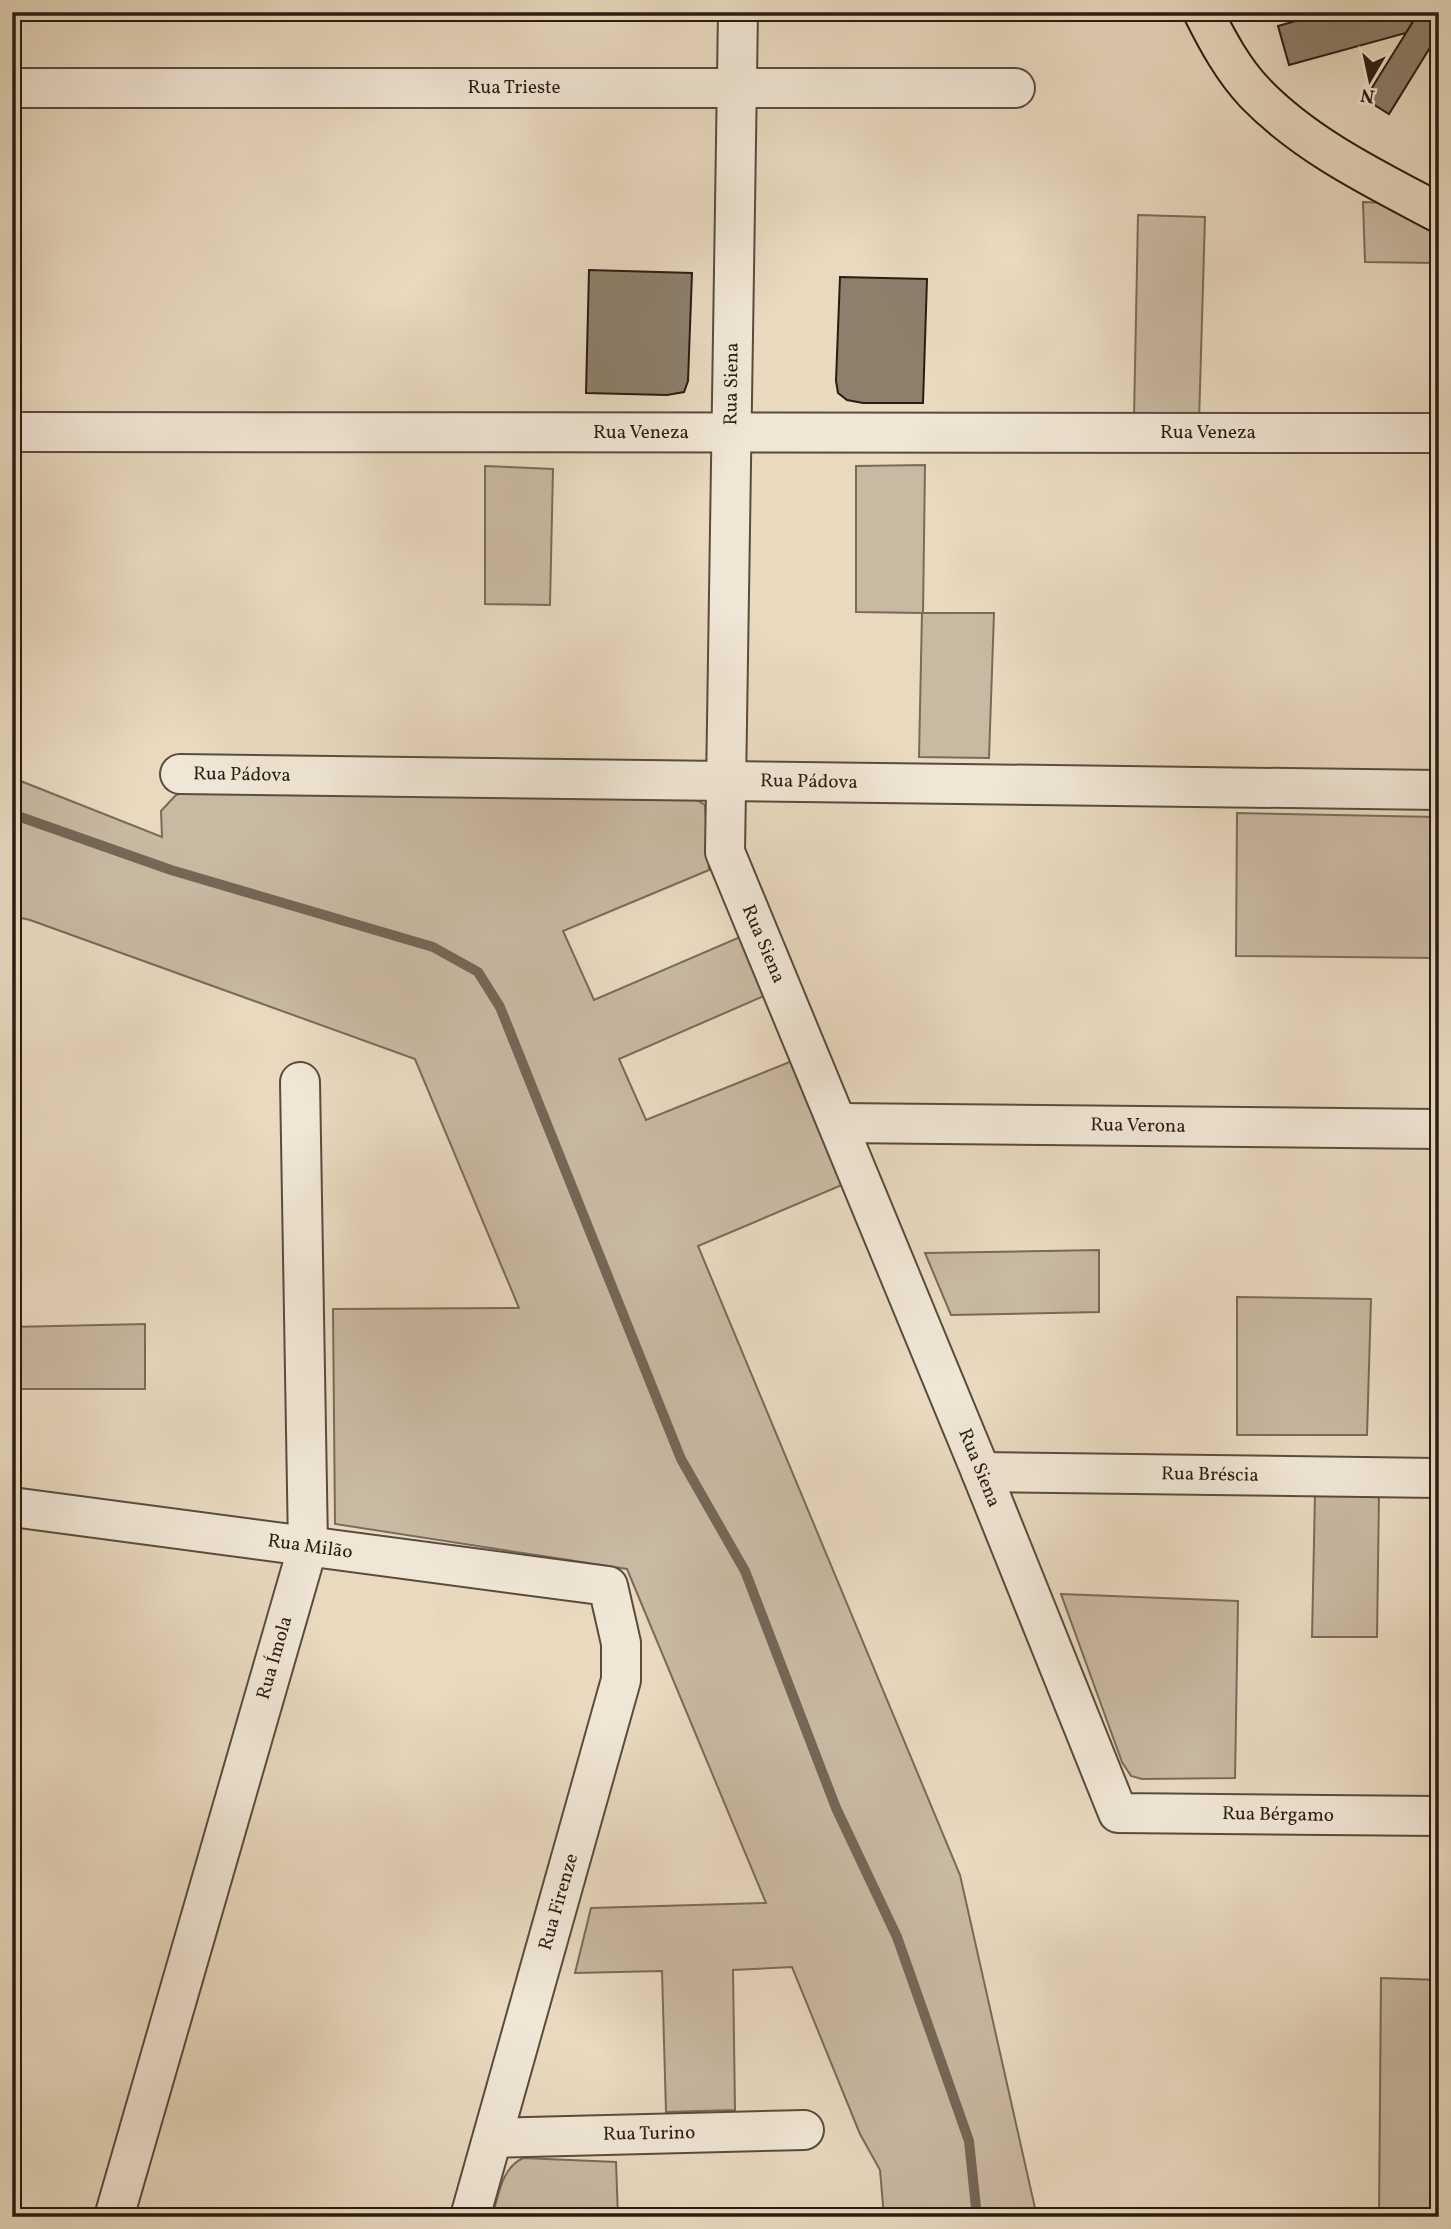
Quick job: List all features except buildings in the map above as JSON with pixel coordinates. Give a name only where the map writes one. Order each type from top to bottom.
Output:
[{"type":"main road","points":[[1203,12],[1219,44],[1255,93],[1300,131],[1387,186],[1439,213]]},
{"type":"street","name":"Rua Siena","points":[[738,12],[725,852],[981,1472],[1118,1813]]},
{"type":"street","name":"Rua Trieste","points":[[12,88],[1015,88]]},
{"type":"street","name":"Rua Veneza","points":[[12,432],[1439,433]]},
{"type":"street","name":"Rua Pádova","points":[[180,774],[1439,790]]},
{"type":"street","name":"Rua Ímola","points":[[114,2217],[308,1546],[300,1082]]},
{"type":"street","name":"Rua Verona","points":[[838,1123],[1439,1129]]},
{"type":"street","name":"Rua Bréscia","points":[[981,1472],[1439,1478]]},
{"type":"street","name":"Rua Milão","points":[[12,1507],[608,1586]]},
{"type":"street","name":"Rua Firenze","points":[[470,2217],[621,1680],[621,1643],[608,1586]]},
{"type":"street","name":"Rua Bérgamo","points":[[1118,1813],[1439,1816]]},
{"type":"street","name":"Rua Turino","points":[[493,2138],[804,2130]]},
{"type":"shaded area","points":[[1363,202],[1416,204],[1439,216],[1439,372],[1436,263],[1365,262]]},
{"type":"shaded area","points":[[1138,215],[1205,217],[1199,422],[1134,419]]},
{"type":"shaded area","points":[[925,465],[923,613],[994,613],[989,758],[919,757],[922,613],[856,612],[856,466]]},
{"type":"shaded area","points":[[485,466],[553,469],[550,605],[485,604]]},
{"type":"shaded area","points":[[12,722],[21,725],[13,778],[162,837],[161,811],[176,795],[192,790],[697,800],[705,805],[709,870],[563,931],[594,1000],[740,937],[764,996],[619,1059],[646,1120],[792,1061],[842,1185],[698,1246],[960,1875],[1037,2217],[884,2217],[880,2170],[860,2134],[792,1967],[733,1970],[735,2110],[666,2112],[662,1971],[575,1973],[591,1908],[766,1903],[627,1569],[335,1524],[333,1309],[519,1308],[415,1059],[30,920],[12,916]]},
{"type":"shaded area","points":[[1237,813],[1437,817],[1435,958],[1236,956]]},
{"type":"shaded area","points":[[1099,1250],[1099,1312],[951,1315],[925,1253]]},
{"type":"shaded area","points":[[1237,1297],[1371,1299],[1367,1435],[1237,1435]]},
{"type":"shaded area","points":[[145,1324],[145,1389],[12,1389],[12,1327]]},
{"type":"shaded area","points":[[1315,1494],[1379,1494],[1377,1637],[1312,1637]]},
{"type":"shaded area","points":[[1061,1594],[1238,1601],[1235,1778],[1142,1779],[1131,1776],[1122,1762]]},
{"type":"shaded area","points":[[1381,1978],[1439,1980],[1439,2217],[1379,2217]]},
{"type":"shaded area","points":[[523,2158],[616,2162],[618,2217],[492,2217],[505,2175]]},
{"type":"waterway","points":[[12,814],[171,870],[433,947],[478,972],[500,1007],[681,1459],[745,1571],[836,1808],[897,1937],[969,2141],[977,2217]]}]
